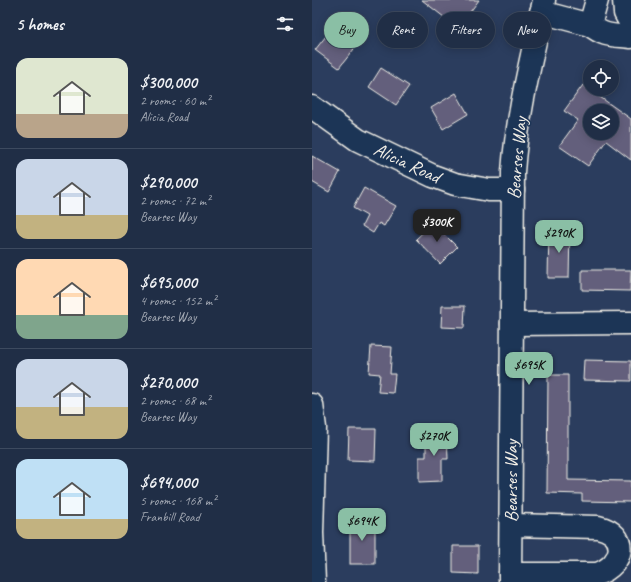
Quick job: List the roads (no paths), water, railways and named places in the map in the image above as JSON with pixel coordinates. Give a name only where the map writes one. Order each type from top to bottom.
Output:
[{"type":"main road","points":[[590,25],[597,0]]},
{"type":"main road","points":[[624,0],[625,13],[631,24]]},
{"type":"main road","points":[[543,6],[590,25],[605,35],[631,37]]},
{"type":"main road","name":"Bearses Way","points":[[510,578],[513,190],[515,153],[522,105],[543,6]]},
{"type":"main road","name":"Alicia Road","points":[[312,107],[358,140],[433,176],[454,184],[489,190],[513,190]]},
{"type":"main road","points":[[512,324],[631,323]]},
{"type":"main road","points":[[312,405],[315,428],[312,533],[314,582]]},
{"type":"main road","points":[[510,578],[597,574],[608,569],[617,561],[620,546],[612,534],[606,529],[598,527],[511,525]]}]
